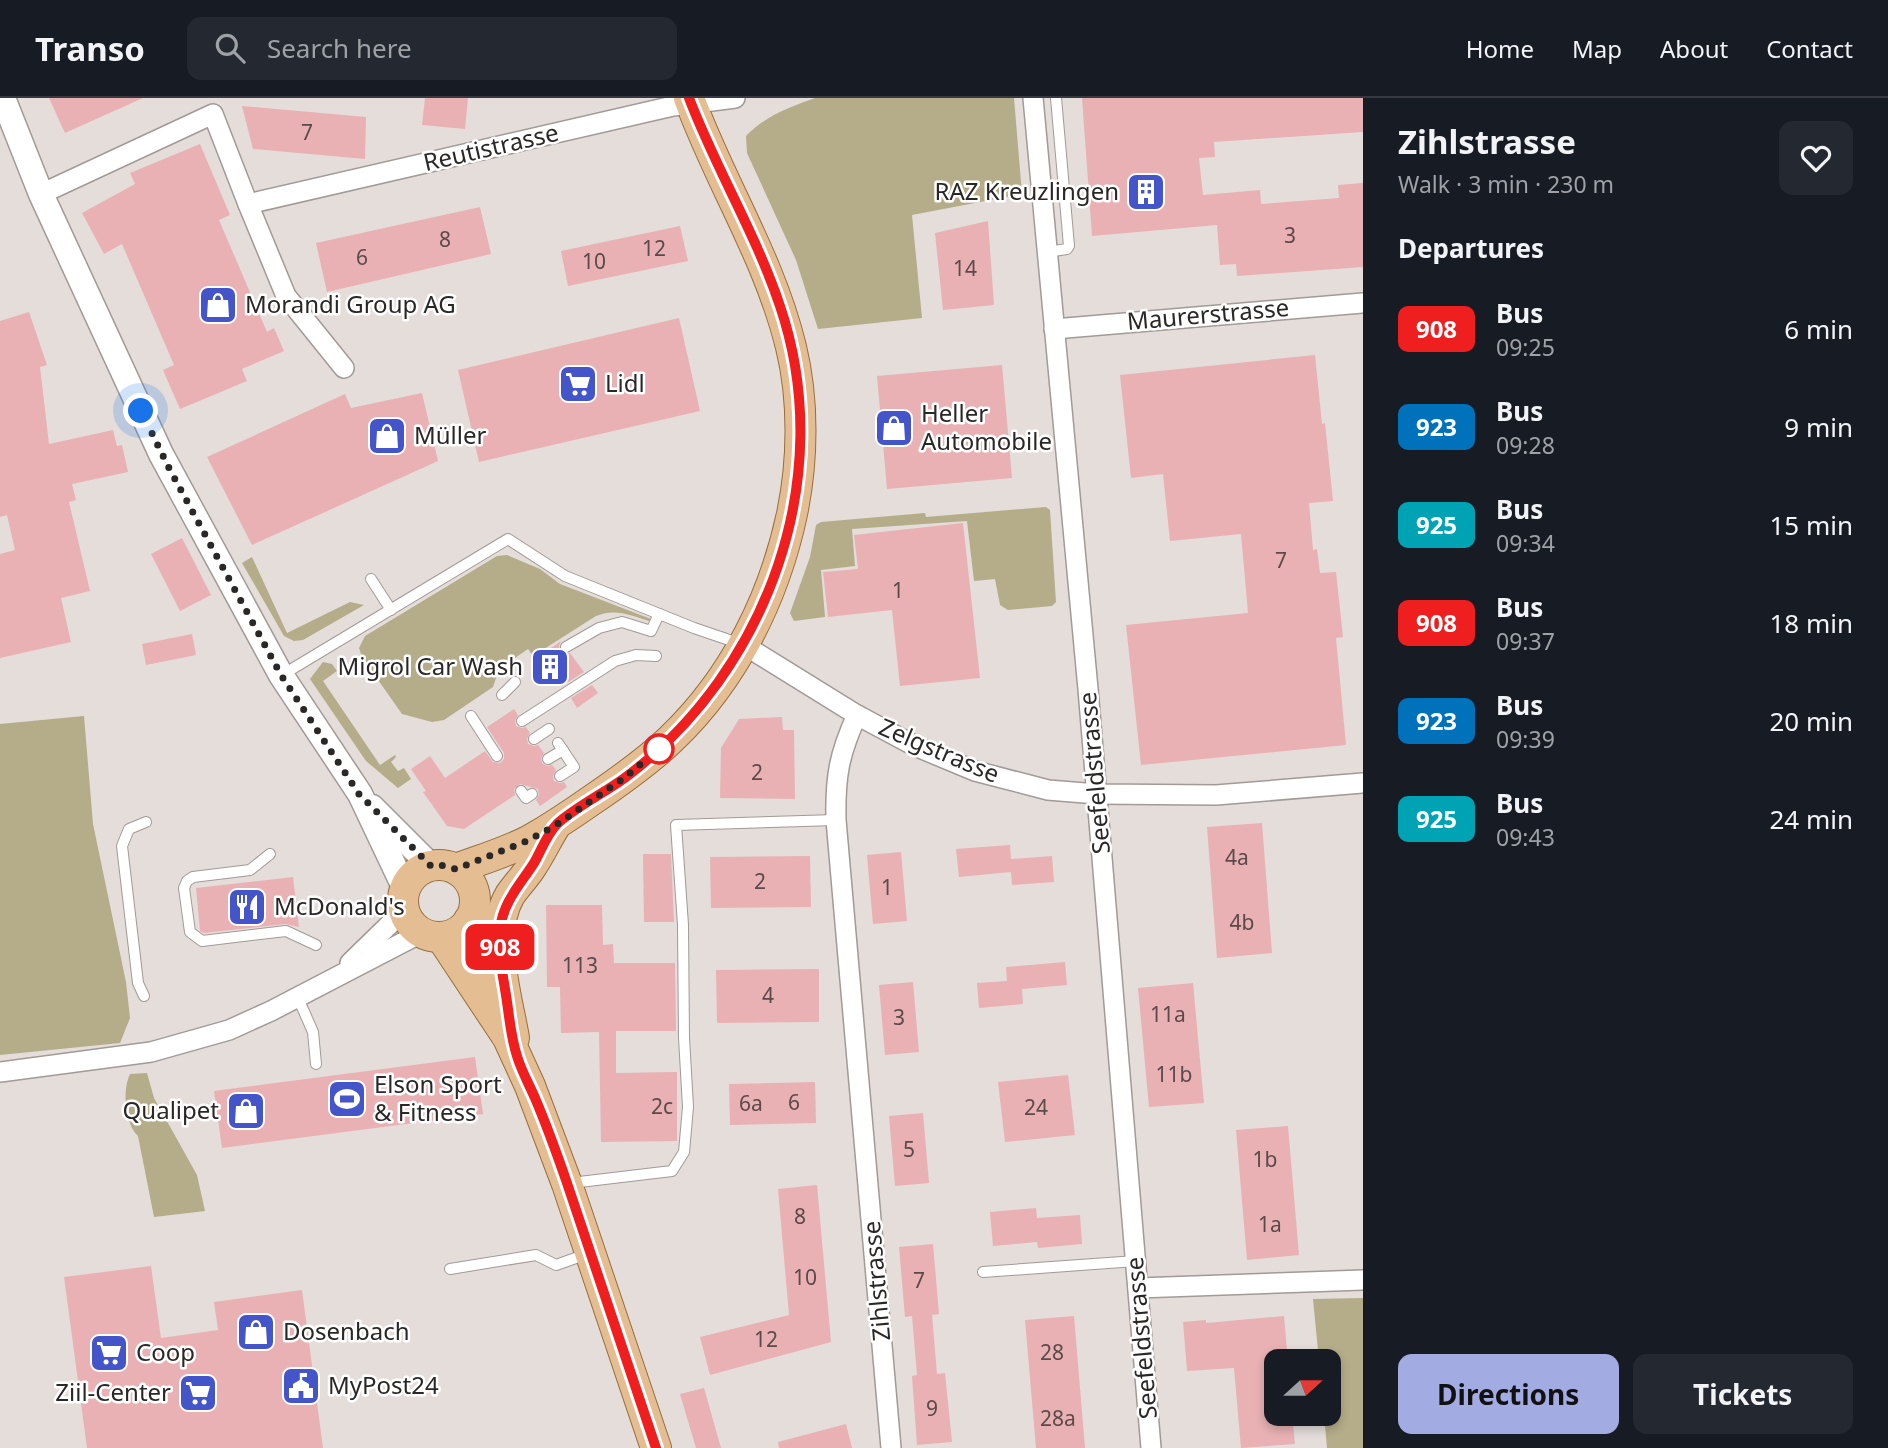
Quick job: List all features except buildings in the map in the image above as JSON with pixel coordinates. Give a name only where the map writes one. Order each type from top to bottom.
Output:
[{"type":"main road","points":[[512,1047],[431,935],[406,917],[404,898],[411,878],[420,870],[444,867],[527,841],[556,825],[624,778],[672,738],[713,690],[744,645],[784,552],[794,506],[799,476],[800,434],[795,362],[781,307],[765,264],[690,101]]},
{"type":"main road","points":[[512,1047],[499,933],[502,915],[510,896],[530,869],[556,825]]},
{"type":"main road","points":[[431,935],[461,929],[472,910],[527,841]]},
{"type":"main road","points":[[444,867],[466,877],[472,888],[478,958],[512,1047],[542,1115],[656,1448]]},
{"type":"street","points":[[3,98],[41,194],[161,454],[281,675],[359,794],[404,898],[374,940],[337,976]]},
{"type":"street","name":"Reutistrasse","points":[[248,204],[690,101],[735,98]]},
{"type":"street","name":"Seefeldstrasse","points":[[1032,98],[1097,794],[1151,1448]]},
{"type":"street","points":[[41,194],[210,106],[286,296],[344,368]]},
{"type":"street","name":"Maurerstrasse","points":[[1054,329],[1363,303]]},
{"type":"street","name":"Zelgstrasse","points":[[744,645],[857,715],[915,746],[975,771],[1048,790],[1097,794],[1216,795],[1363,783]]},
{"type":"street","name":"Zihlstrasse","points":[[857,715],[843,745],[838,764],[836,820],[891,1448]]},
{"type":"street","points":[[359,794],[444,867]]},
{"type":"street","points":[[0,1072],[151,1052],[229,1030],[298,998],[337,976],[431,935]]},
{"type":"street","points":[[1138,1288],[1363,1280]]},
{"type":"lane","points":[[1047,252],[1067,249],[1069,246],[1056,98]]},
{"type":"lane","points":[[281,675],[508,539],[565,576],[694,628],[744,645]]},
{"type":"lane","points":[[371,579],[391,610]]},
{"type":"lane","points":[[566,647],[600,628],[622,622],[651,631],[659,614]]},
{"type":"lane","points":[[522,721],[615,661],[636,655],[656,656]]},
{"type":"lane","points":[[502,695],[515,682]]},
{"type":"lane","points":[[471,716],[492,741],[497,756]]},
{"type":"lane","points":[[534,739],[549,729]]},
{"type":"lane","points":[[548,760],[560,746],[574,767],[560,776]]},
{"type":"lane","points":[[521,791],[526,799],[532,794]]},
{"type":"lane","points":[[567,1184],[673,1171],[684,1152],[688,1107],[684,1038],[683,925],[676,825],[836,820]]},
{"type":"lane","points":[[144,996],[138,983],[121,846],[129,829],[146,822]]},
{"type":"lane","points":[[270,854],[250,870],[193,877],[187,881],[184,888],[190,932],[202,941],[286,931],[316,945]]},
{"type":"lane","points":[[298,998],[313,1032],[316,1064]]},
{"type":"lane","points":[[450,1269],[536,1255],[556,1265],[590,1253]]},
{"type":"lane","points":[[983,1272],[1136,1261]]},
{"type":"shaded area","points":[[815,98],[1014,98],[1022,194],[912,215],[922,318],[818,329],[796,260],[747,153],[746,136],[770,118]]},
{"type":"shaded area","points":[[1046,507],[1050,510],[1056,602],[1052,606],[1008,610],[1000,605],[995,579],[974,581],[967,521],[852,529],[855,566],[821,570],[825,617],[794,621],[790,613],[810,557],[816,525],[821,522]]},
{"type":"shaded area","points":[[507,555],[540,569],[560,584],[651,619],[649,621],[616,612],[596,616],[533,656],[528,649],[499,669],[493,687],[444,720],[432,722],[402,714],[362,657],[359,648],[365,636],[497,556]]},
{"type":"shaded area","points":[[252,557],[287,633],[350,602],[364,605],[303,640],[294,641],[284,636],[242,563]]},
{"type":"shaded area","points":[[323,662],[332,664],[337,671],[323,681],[380,765],[395,755],[391,762],[398,771],[404,768],[411,779],[398,788],[366,761],[310,679]]},
{"type":"shaded area","points":[[84,716],[93,824],[126,982],[130,1018],[120,1043],[0,1055],[0,724]]},
{"type":"shaded area","points":[[147,1073],[154,1098],[197,1175],[205,1211],[154,1217],[138,1136],[130,1123],[126,1097],[130,1074]]},
{"type":"shaded area","points":[[1363,1298],[1363,1448],[1327,1448],[1325,1426],[1341,1426],[1341,1349],[1318,1349],[1313,1299]]},
{"type":"bus line","name":"908","points":[[656,1448],[567,1184],[517,1056],[499,933],[502,915],[510,896],[530,869],[556,825],[648,760],[690,719],[713,690],[744,645],[784,552],[799,476],[800,434],[795,362],[781,307],[765,264],[689,98]]},
{"type":"place","name":"RAZ Kreuzlingen","points":[[1146,192]]},
{"type":"place","name":"Morandi Group AG","points":[[218,305]]},
{"type":"place","name":"Lidl","points":[[578,384]]},
{"type":"place","name":"Heller Automobile","points":[[894,428]]},
{"type":"place","name":"Müller","points":[[387,436]]},
{"type":"place","name":"Migrol Car Wash","points":[[550,667]]},
{"type":"place","name":"McDonald's","points":[[247,907]]},
{"type":"place","name":"Elson Sport & Fitness","points":[[347,1099]]},
{"type":"place","name":"Qualipet","points":[[246,1111]]},
{"type":"place","name":"Dosenbach","points":[[256,1332]]},
{"type":"place","name":"Coop","points":[[109,1353]]},
{"type":"place","name":"MyPost24","points":[[301,1386]]},
{"type":"place","name":"Ziil-Center","points":[[198,1393]]},
{"type":"route","points":[[141,411],[281,675],[359,794],[431,866],[456,869],[527,841],[556,825],[624,778],[659,749]]}]
